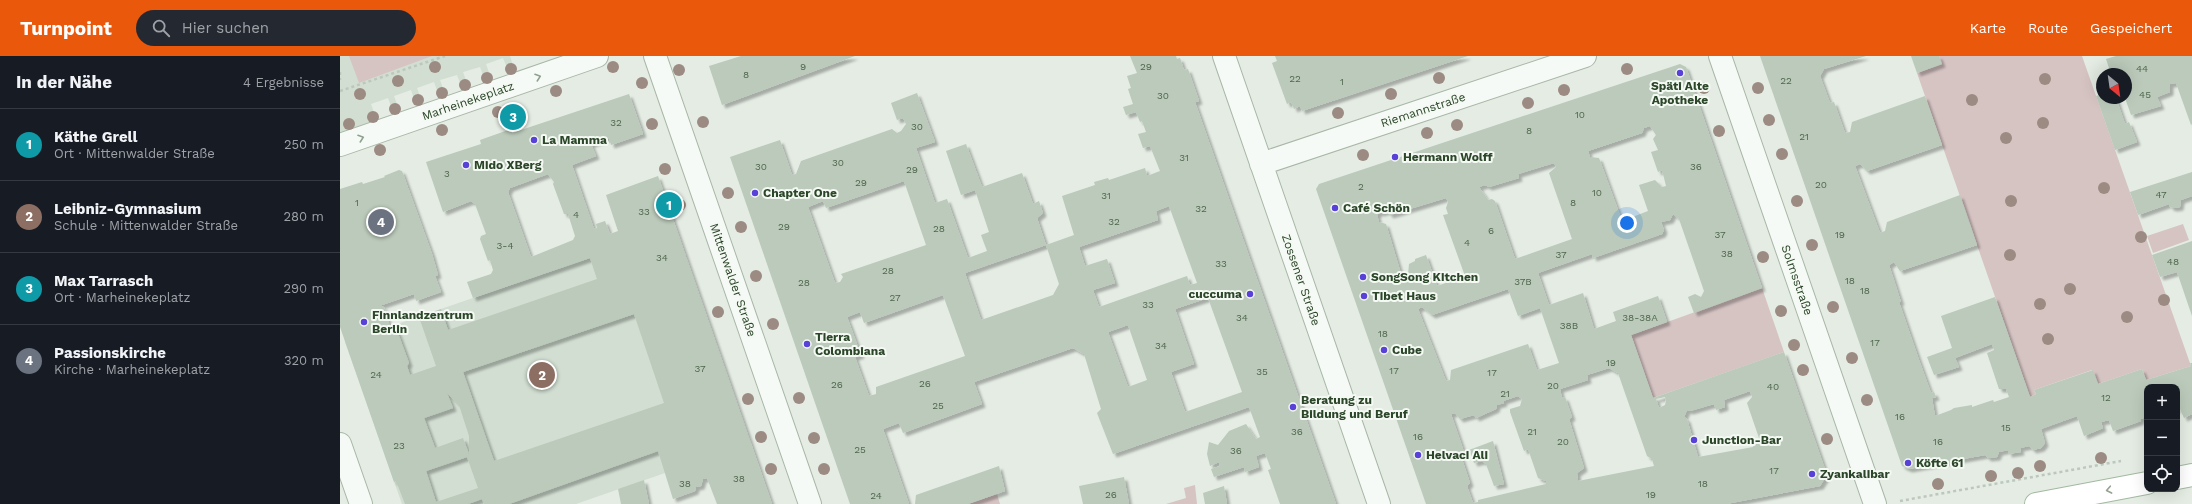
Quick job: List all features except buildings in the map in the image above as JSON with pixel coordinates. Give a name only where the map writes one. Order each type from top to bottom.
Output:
[{"type":"main road","points":[[2180,477],[2192,475]]},
{"type":"main road","points":[[2036,504],[2144,484]]},
{"type":"street","name":"Marheinekeplatz","points":[[340,146],[597,56]]},
{"type":"street","name":"Mittenwalder Straße","points":[[655,56],[810,504]]},
{"type":"street","name":"Zossener Straße","points":[[1224,56],[1379,504]]},
{"type":"street","name":"Riemannstraße","points":[[1261,164],[1585,56]]},
{"type":"street","name":"Solmsstraße","points":[[1720,56],[1875,504]]},
{"type":"street","points":[[340,444],[361,504]]},
{"type":"path","points":[[340,92],[446,56]]},
{"type":"path","points":[[340,72],[340,80]]},
{"type":"path","points":[[1899,501],[2124,460]]},
{"type":"shaded area","points":[[340,56],[510,56],[515,73],[510,75],[503,58],[486,64],[492,81],[486,83],[480,67],[463,72],[469,89],[463,91],[457,75],[440,80],[446,97],[440,99],[434,82],[417,88],[423,105],[417,107],[411,90],[394,96],[400,113],[394,115],[388,98],[371,104],[377,121],[340,134]]},
{"type":"shaded area","points":[[349,56],[432,56],[359,83]]},
{"type":"shaded area","points":[[1939,56],[2082,56],[2096,96],[2096,104],[2099,104],[2191,366],[2146,380],[2142,369],[2098,384],[2092,370],[2034,390],[2036,394],[2030,397],[1917,73],[1941,64]]},
{"type":"shaded area","points":[[2183,224],[2189,240],[2153,253],[2147,236]]},
{"type":"shaded area","points":[[676,228],[751,443],[576,504],[402,504],[345,342]]},
{"type":"shaded area","points":[[1762,288],[1784,352],[1653,398],[1631,335]]},
{"type":"shaded area","points":[[1195,485],[1197,504],[1166,504],[1186,498],[1184,488]]},
{"type":"shaded area","points":[[997,494],[1000,504],[968,504]]},
{"type":"place","name":"Späti Alte Apotheke","points":[[1680,73]]},
{"type":"place","name":"Max Tarrasch","points":[[513,117]]},
{"type":"place","name":"La Mamma","points":[[534,140]]},
{"type":"place","name":"Hermann Wolff","points":[[1395,157]]},
{"type":"place","name":"Mido XBerg","points":[[466,165]]},
{"type":"place","name":"Chapter One","points":[[755,193]]},
{"type":"place","name":"Käthe Grell","points":[[669,205]]},
{"type":"place","name":"Café Schön","points":[[1335,208]]},
{"type":"place","name":"Passionskirche","points":[[381,222]]},
{"type":"place","name":"SongSong Kitchen","points":[[1363,277]]},
{"type":"place","name":"cuccuma","points":[[1250,294]]},
{"type":"place","name":"Tibet Haus","points":[[1364,296]]},
{"type":"place","name":"Finnlandzentrum Berlin","points":[[364,322]]},
{"type":"place","name":"Tierra Colombiana","points":[[807,344]]},
{"type":"place","name":"Cube","points":[[1384,350]]},
{"type":"place","name":"Leibniz-Gymnasium","points":[[542,375]]},
{"type":"place","name":"Beratung zu Bildung und Beruf","points":[[1293,407]]},
{"type":"place","name":"Junction-Bar","points":[[1694,440]]},
{"type":"place","name":"Helvaci Ali","points":[[1418,455]]},
{"type":"place","name":"Köfte 61","points":[[1908,463]]},
{"type":"place","name":"Zyankalibar","points":[[1812,474]]}]
